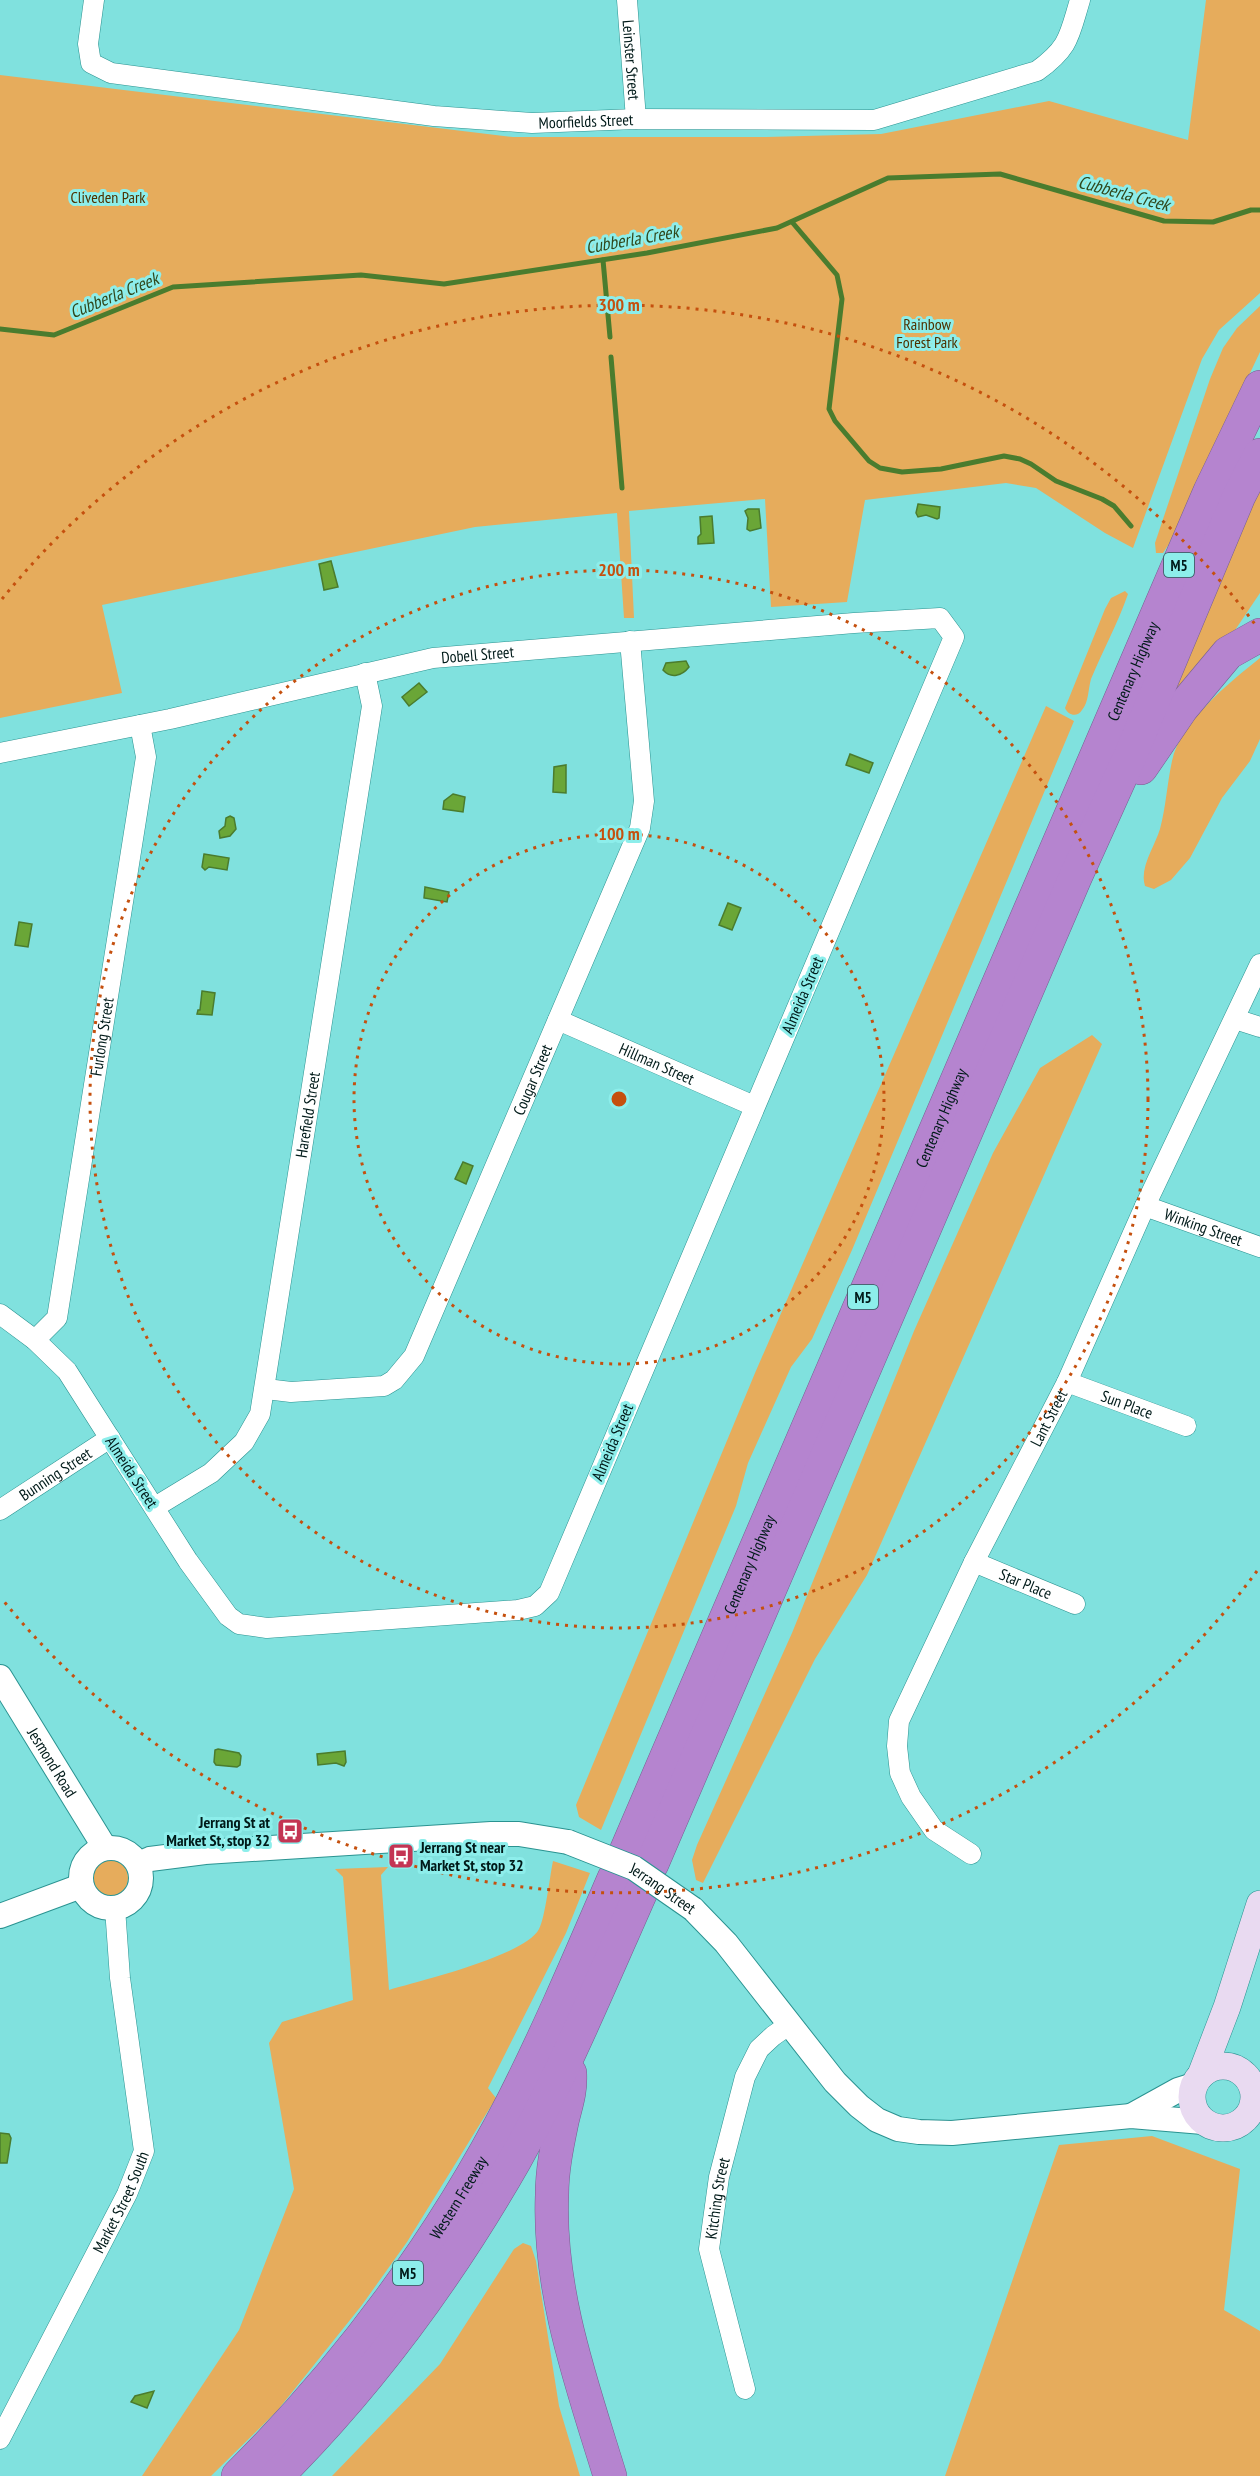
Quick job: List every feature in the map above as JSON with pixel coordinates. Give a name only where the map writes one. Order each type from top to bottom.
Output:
[{"type":"highway","name":"Centenary Highway","points":[[633,1871],[1210,491],[1260,387]]},
{"type":"highway","name":"Centenary Highway","points":[[555,2049],[1060,915],[1131,754],[1239,496],[1260,455]]},
{"type":"highway","points":[[1060,915],[1147,757],[1176,716],[1228,653],[1260,635]]},
{"type":"highway","points":[[555,2049],[571,2093],[554,2162],[552,2194],[554,2262],[561,2304],[610,2476]]},
{"type":"highway","name":"Western Freeway","points":[[238,2476],[275,2440],[327,2380],[413,2266],[555,2049]]},
{"type":"highway","name":"Western Freeway","points":[[277,2476],[376,2365],[443,2272],[514,2161],[555,2049]]},
{"type":"main road","points":[[1227,2007],[1233,2048],[1253,2088],[1251,2127],[1222,2129],[1203,2122],[1192,2104],[1198,2080],[1227,2007],[1260,1904]]},
{"type":"main road","points":[[1198,2080],[1208,2070],[1228,2066],[1253,2088]]},
{"type":"street","name":"Moorfields Street","points":[[94,0],[88,44],[91,63],[111,73],[434,116],[532,123],[636,119],[874,120],[1037,70],[1053,59],[1066,44],[1080,0]]},
{"type":"street","name":"Leinster Street","points":[[627,0],[636,119]]},
{"type":"street","name":"Dobell Street","points":[[0,753],[436,657],[940,618],[954,637]]},
{"type":"street","name":"Almeida Street","points":[[0,1314],[35,1340],[67,1371],[188,1561],[228,1616],[238,1624],[267,1628],[518,1610],[536,1605],[549,1593],[954,637]]},
{"type":"street","name":"Cougar Street","points":[[266,1389],[291,1392],[384,1386],[394,1380],[410,1362],[640,828],[644,801],[630,641]]},
{"type":"street","name":"Harefield Street","points":[[155,1507],[211,1473],[244,1442],[260,1414],[266,1389],[282,1270],[372,706],[366,673]]},
{"type":"street","name":"Furlong Street","points":[[35,1340],[57,1318],[146,757],[140,724]]},
{"type":"street","name":"Lant Street","points":[[971,1854],[934,1830],[911,1797],[900,1773],[897,1746],[899,1721],[974,1562],[1067,1382],[1145,1206],[1260,964]]},
{"type":"street","points":[[1235,1019],[1260,1027]]},
{"type":"street","name":"Hillman Street","points":[[558,1020],[754,1106]]},
{"type":"street","name":"Winking Street","points":[[1145,1206],[1260,1246]]},
{"type":"street","name":"Sun Place","points":[[1067,1382],[1186,1426]]},
{"type":"street","name":"Bunning Street","points":[[0,1510],[110,1438]]},
{"type":"street","name":"Star Place","points":[[974,1562],[1075,1604]]},
{"type":"street","name":"Jesmond Road","points":[[0,1677],[105,1848]]},
{"type":"street","name":"Jerrang Street","points":[[138,1864],[150,1859],[205,1852],[491,1834],[519,1834],[568,1842],[634,1868],[693,1909],[726,1943],[835,2082],[877,2120],[898,2129],[919,2133],[951,2133],[1131,2116],[1203,2122]]},
{"type":"street","points":[[105,1848],[124,1851],[138,1864],[141,1875],[141,1885],[136,1895],[128,1903],[115,1908],[95,1904],[86,1896],[81,1886],[81,1873],[85,1862],[94,1853],[105,1848]]},
{"type":"street","points":[[0,1916],[81,1886]]},
{"type":"street","name":"Market Street South","points":[[0,2439],[127,2194],[144,2151],[120,1978],[115,1908]]},
{"type":"street","name":"Kitching Street","points":[[745,2389],[709,2249],[719,2177],[745,2077],[759,2049],[790,2024]]},
{"type":"street","name":"Jerrang Street","points":[[1131,2116],[1198,2080]]},
{"type":"green space","name":"Rainbow Forest Park","points":[[1206,0],[1260,0],[1260,293],[1219,330],[1202,359],[1133,548],[1105,533],[1036,488],[1006,483],[865,500],[847,602],[771,607],[765,499],[629,511],[634,618],[624,618],[617,513],[475,527],[102,605],[122,693],[0,718],[0,75],[513,137],[766,137],[881,134],[1049,101],[1188,140]]},
{"type":"green space","points":[[1260,306],[1260,352],[1169,544],[1163,553],[1156,553],[1155,543],[1210,379],[1223,348],[1237,328]]},
{"type":"green space","points":[[1260,479],[1260,593],[1225,645],[1167,699]]},
{"type":"green space","points":[[1125,591],[1128,594],[1091,679],[1086,703],[1080,712],[1075,715],[1070,714],[1065,708],[1105,609],[1111,598]]},
{"type":"green space","points":[[1260,658],[1260,739],[1250,761],[1222,798],[1190,858],[1171,880],[1154,889],[1145,886],[1144,872],[1160,829],[1172,761],[1177,746],[1195,718],[1208,704]]},
{"type":"green space","points":[[1046,706],[1074,721],[852,1250],[812,1339],[791,1367],[748,1463],[736,1506],[601,1830],[579,1817],[576,1805],[755,1373]]},
{"type":"green space","points":[[1092,1035],[1102,1044],[867,1575],[815,1659],[703,1883],[696,1880],[692,1860],[697,1845],[792,1633],[914,1331],[993,1153],[1040,1068]]},
{"type":"green space","points":[[108,1858],[122,1864],[128,1878],[122,1892],[108,1898],[94,1892],[88,1878],[94,1864]]},
{"type":"green space","points":[[553,1861],[590,1873],[566,1933],[488,2088],[496,2098],[407,2242],[362,2305],[277,2411],[211,2476],[142,2476],[239,2330],[294,2189],[269,2043],[282,2022],[353,2000],[343,1877],[335,1869],[388,1867],[381,1875],[389,1990],[493,1958],[530,1939],[541,1924]]},
{"type":"green space","points":[[1152,2136],[1240,2169],[1224,2310],[1260,2331],[1260,2476],[945,2476],[1059,2145]]},
{"type":"green space","points":[[523,2243],[531,2246],[536,2261],[559,2406],[580,2476],[332,2476],[440,2364],[514,2249]]},
{"type":"shaded area","points":[[918,504],[940,507],[939,518],[926,515],[918,517],[916,513]]},
{"type":"shaded area","points":[[759,509],[761,528],[750,531],[747,529],[748,518],[745,511]]},
{"type":"shaded area","points":[[712,516],[714,543],[698,544],[698,537],[701,534],[700,517]]},
{"type":"shaded area","points":[[331,561],[338,587],[324,590],[319,564]]},
{"type":"shaded area","points":[[686,661],[689,667],[683,673],[669,675],[663,670],[666,663]]},
{"type":"shaded area","points":[[419,683],[427,692],[409,706],[402,697]]},
{"type":"shaded area","points":[[850,754],[873,763],[869,773],[846,765]]},
{"type":"shaded area","points":[[566,765],[566,793],[553,792],[554,767]]},
{"type":"shaded area","points":[[453,794],[465,797],[463,812],[443,809],[444,801]]},
{"type":"shaded area","points":[[230,816],[234,818],[236,829],[230,836],[220,838],[219,831],[225,826],[226,818]]},
{"type":"shaded area","points":[[204,854],[229,858],[227,870],[209,867],[205,870],[202,867]]},
{"type":"shaded area","points":[[425,887],[449,892],[447,902],[424,898]]},
{"type":"shaded area","points":[[728,903],[741,908],[732,930],[719,925]]},
{"type":"shaded area","points":[[19,922],[32,924],[28,947],[15,945]]},
{"type":"shaded area","points":[[202,991],[215,993],[212,1015],[197,1014],[200,1010]]},
{"type":"shaded area","points":[[463,1162],[473,1166],[466,1184],[455,1179]]},
{"type":"shaded area","points":[[215,1750],[239,1753],[240,1765],[237,1767],[216,1765]]},
{"type":"shaded area","points":[[345,1751],[344,1766],[336,1763],[318,1765],[317,1754]]},
{"type":"shaded area","points":[[0,2133],[9,2134],[11,2138],[7,2163],[0,2163]]},
{"type":"shaded area","points":[[154,2391],[147,2408],[131,2402],[135,2396]]},
{"type":"waterway","name":"Cubberla Creek","points":[[0,329],[54,335],[173,287],[361,275],[444,284],[647,253],[777,228],[888,178],[1000,174],[1164,221],[1213,222],[1251,210],[1260,210]]},
{"type":"waterway","points":[[792,222],[837,275],[842,299],[829,409],[835,421],[869,461],[880,468],[902,472],[941,469],[1004,456],[1020,459],[1056,481],[1114,506],[1131,526]]},
{"type":"waterway","points":[[603,260],[610,337]]},
{"type":"waterway","points":[[611,357],[622,488]]},
{"type":"place","name":"Jerrang St at Market St, stop 32","points":[[290,1831]]},
{"type":"place","name":"Jerrang St near Market St, stop 32","points":[[401,1856]]},
{"type":"park label","name":"Cliveden Park","points":[[108,197]]}]
